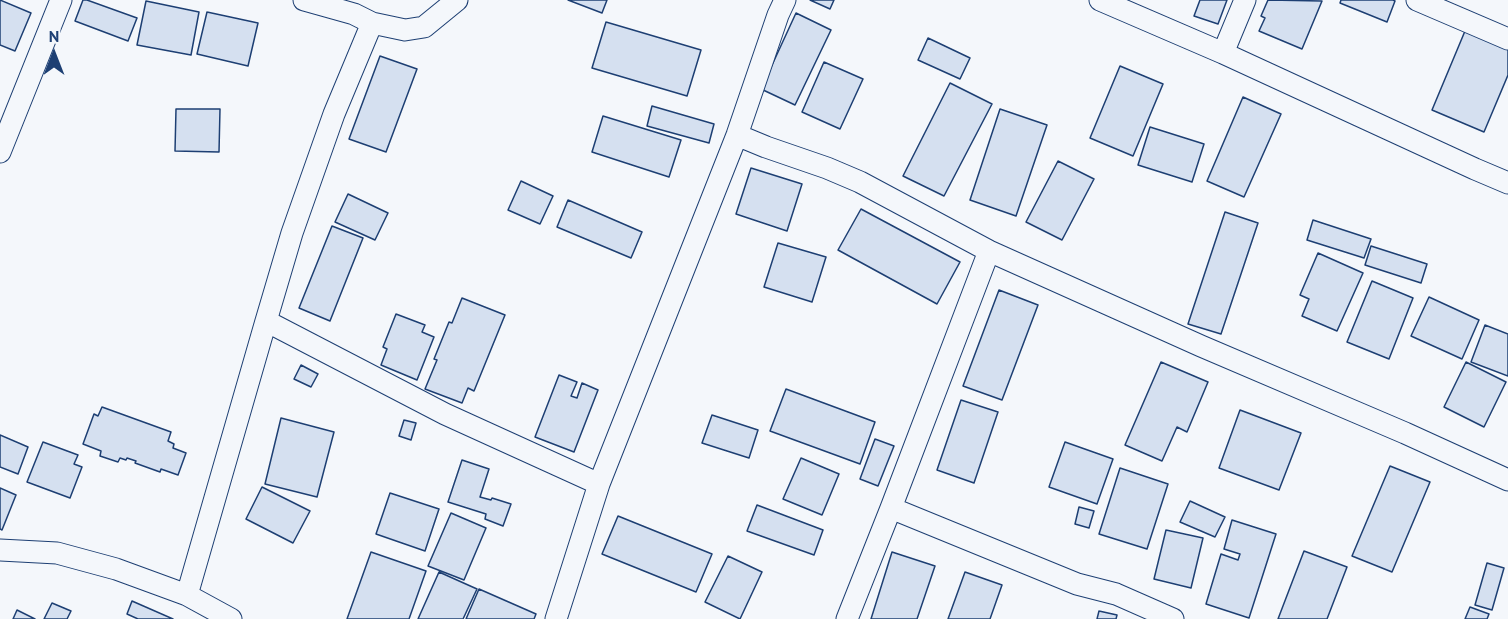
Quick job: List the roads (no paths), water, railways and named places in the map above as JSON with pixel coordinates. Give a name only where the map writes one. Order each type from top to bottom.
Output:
[{"type":"street","points":[[0,152],[61,0]]},
{"type":"street","points":[[304,0],[354,14],[372,23],[405,30],[424,27],[457,0]]},
{"type":"street","points":[[556,619],[599,484],[737,135],[785,0]]},
{"type":"street","points":[[1100,0],[1223,52],[1508,183]]},
{"type":"street","points":[[1223,52],[1245,0]]},
{"type":"street","points":[[1417,0],[1508,39]]},
{"type":"street","points":[[186,595],[292,233],[334,114],[372,23]]},
{"type":"street","points":[[737,135],[860,182],[989,250],[1201,346],[1508,480]]},
{"type":"street","points":[[847,619],[989,250]]},
{"type":"street","points":[[266,321],[445,414],[599,484]]},
{"type":"street","points":[[891,508],[1077,584],[1116,594],[1173,619]]},
{"type":"street","points":[[0,550],[57,553],[116,569],[186,595],[231,619]]}]
